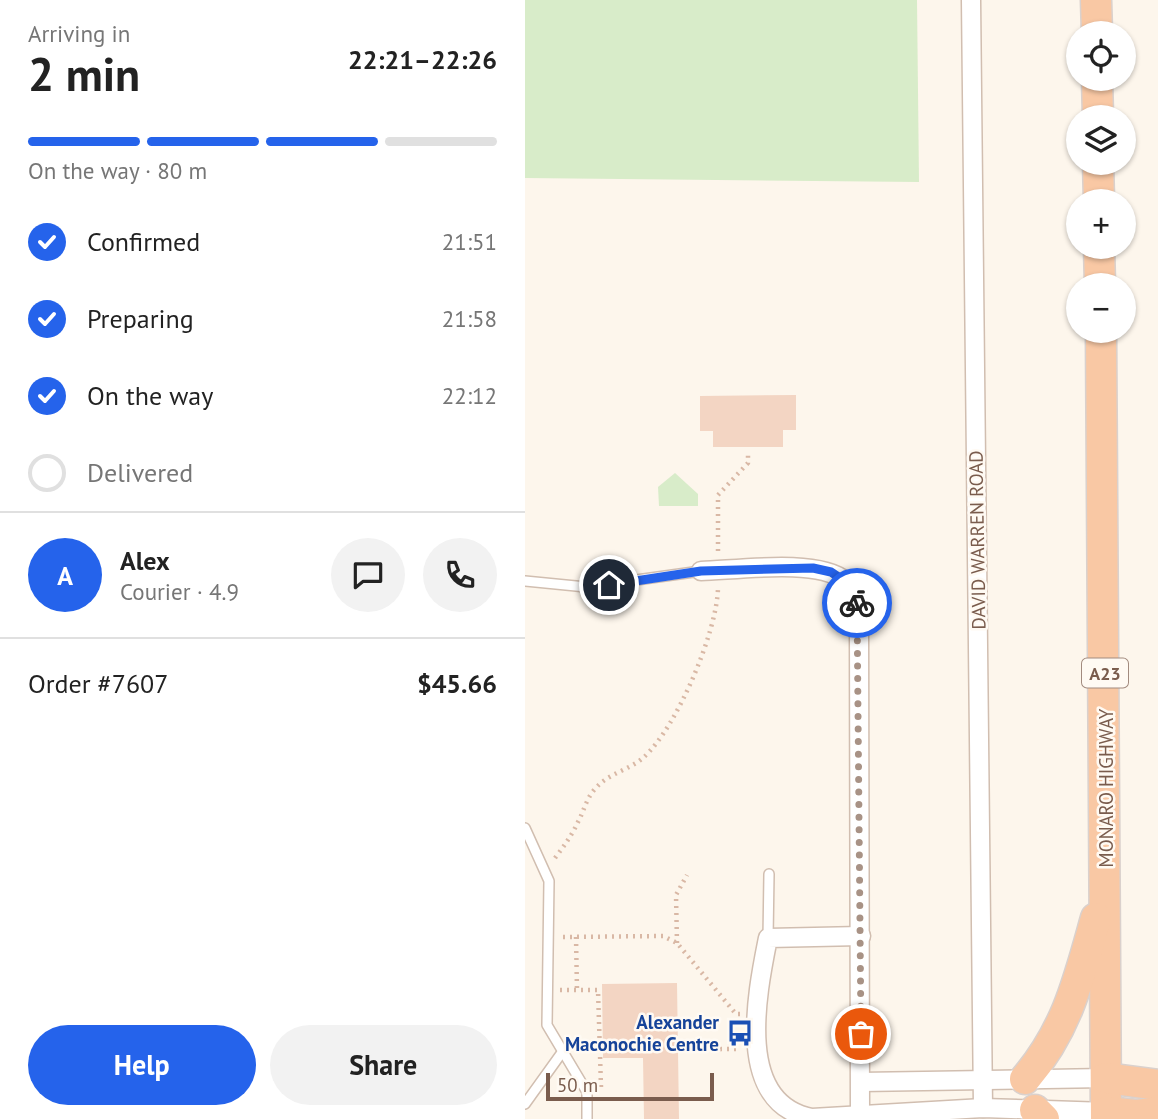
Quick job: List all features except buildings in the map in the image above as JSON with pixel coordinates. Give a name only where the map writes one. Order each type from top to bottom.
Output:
[{"type":"highway","points":[[1096,0],[1097,21]]},
{"type":"highway","name":"MONARO HIGHWAY","points":[[1101,343],[1107,1115]]},
{"type":"highway","points":[[1025,1079],[1049,1051],[1070,1008],[1106,880]]},
{"type":"highway","points":[[1106,1078],[1158,1086]]},
{"type":"highway","points":[[1107,1115],[1158,1112]]},
{"type":"street","name":"DAVID WARREN ROAD","points":[[971,0],[983,1108]]},
{"type":"street","points":[[710,570],[813,568],[831,572],[846,582],[856,597],[859,621],[860,1118]]},
{"type":"street","points":[[861,936],[768,938],[759,973],[759,1069],[764,1085],[778,1104],[799,1115],[860,1118],[983,1108],[1040,1114],[1107,1115]]},
{"type":"street","points":[[861,1082],[1106,1078]]},
{"type":"lane","points":[[525,581],[586,587],[710,570]]},
{"type":"lane","points":[[525,828],[549,881],[547,1025],[587,1091],[587,1119]]},
{"type":"lane","points":[[768,938],[769,874]]},
{"type":"lane","points":[[525,1104],[563,1051]]},
{"type":"path","points":[[545,872],[570,838],[591,793],[608,777],[646,756],[661,737],[704,653],[716,608],[710,570],[718,495],[748,463],[748,452]]},
{"type":"path","points":[[677,943],[676,895],[687,875]]},
{"type":"path","points":[[548,937],[663,936],[677,943],[736,1014],[745,1014],[745,1025]]},
{"type":"path","points":[[576,937],[577,990]]},
{"type":"path","points":[[547,990],[598,990],[602,1093]]},
{"type":"path","points":[[678,1049],[744,1048]]},
{"type":"green space","points":[[525,0],[917,0],[919,182],[525,178]]},
{"type":"green space","points":[[675,473],[698,494],[698,506],[659,506],[658,487]]},
{"type":"way so far","points":[[857,603],[861,1034]]},
{"type":"place","name":"Alexander Maconochie Centre","points":[[740,1033]]},
{"type":"route","points":[[609,585],[701,571],[813,568],[831,572],[846,582],[857,603]]}]
